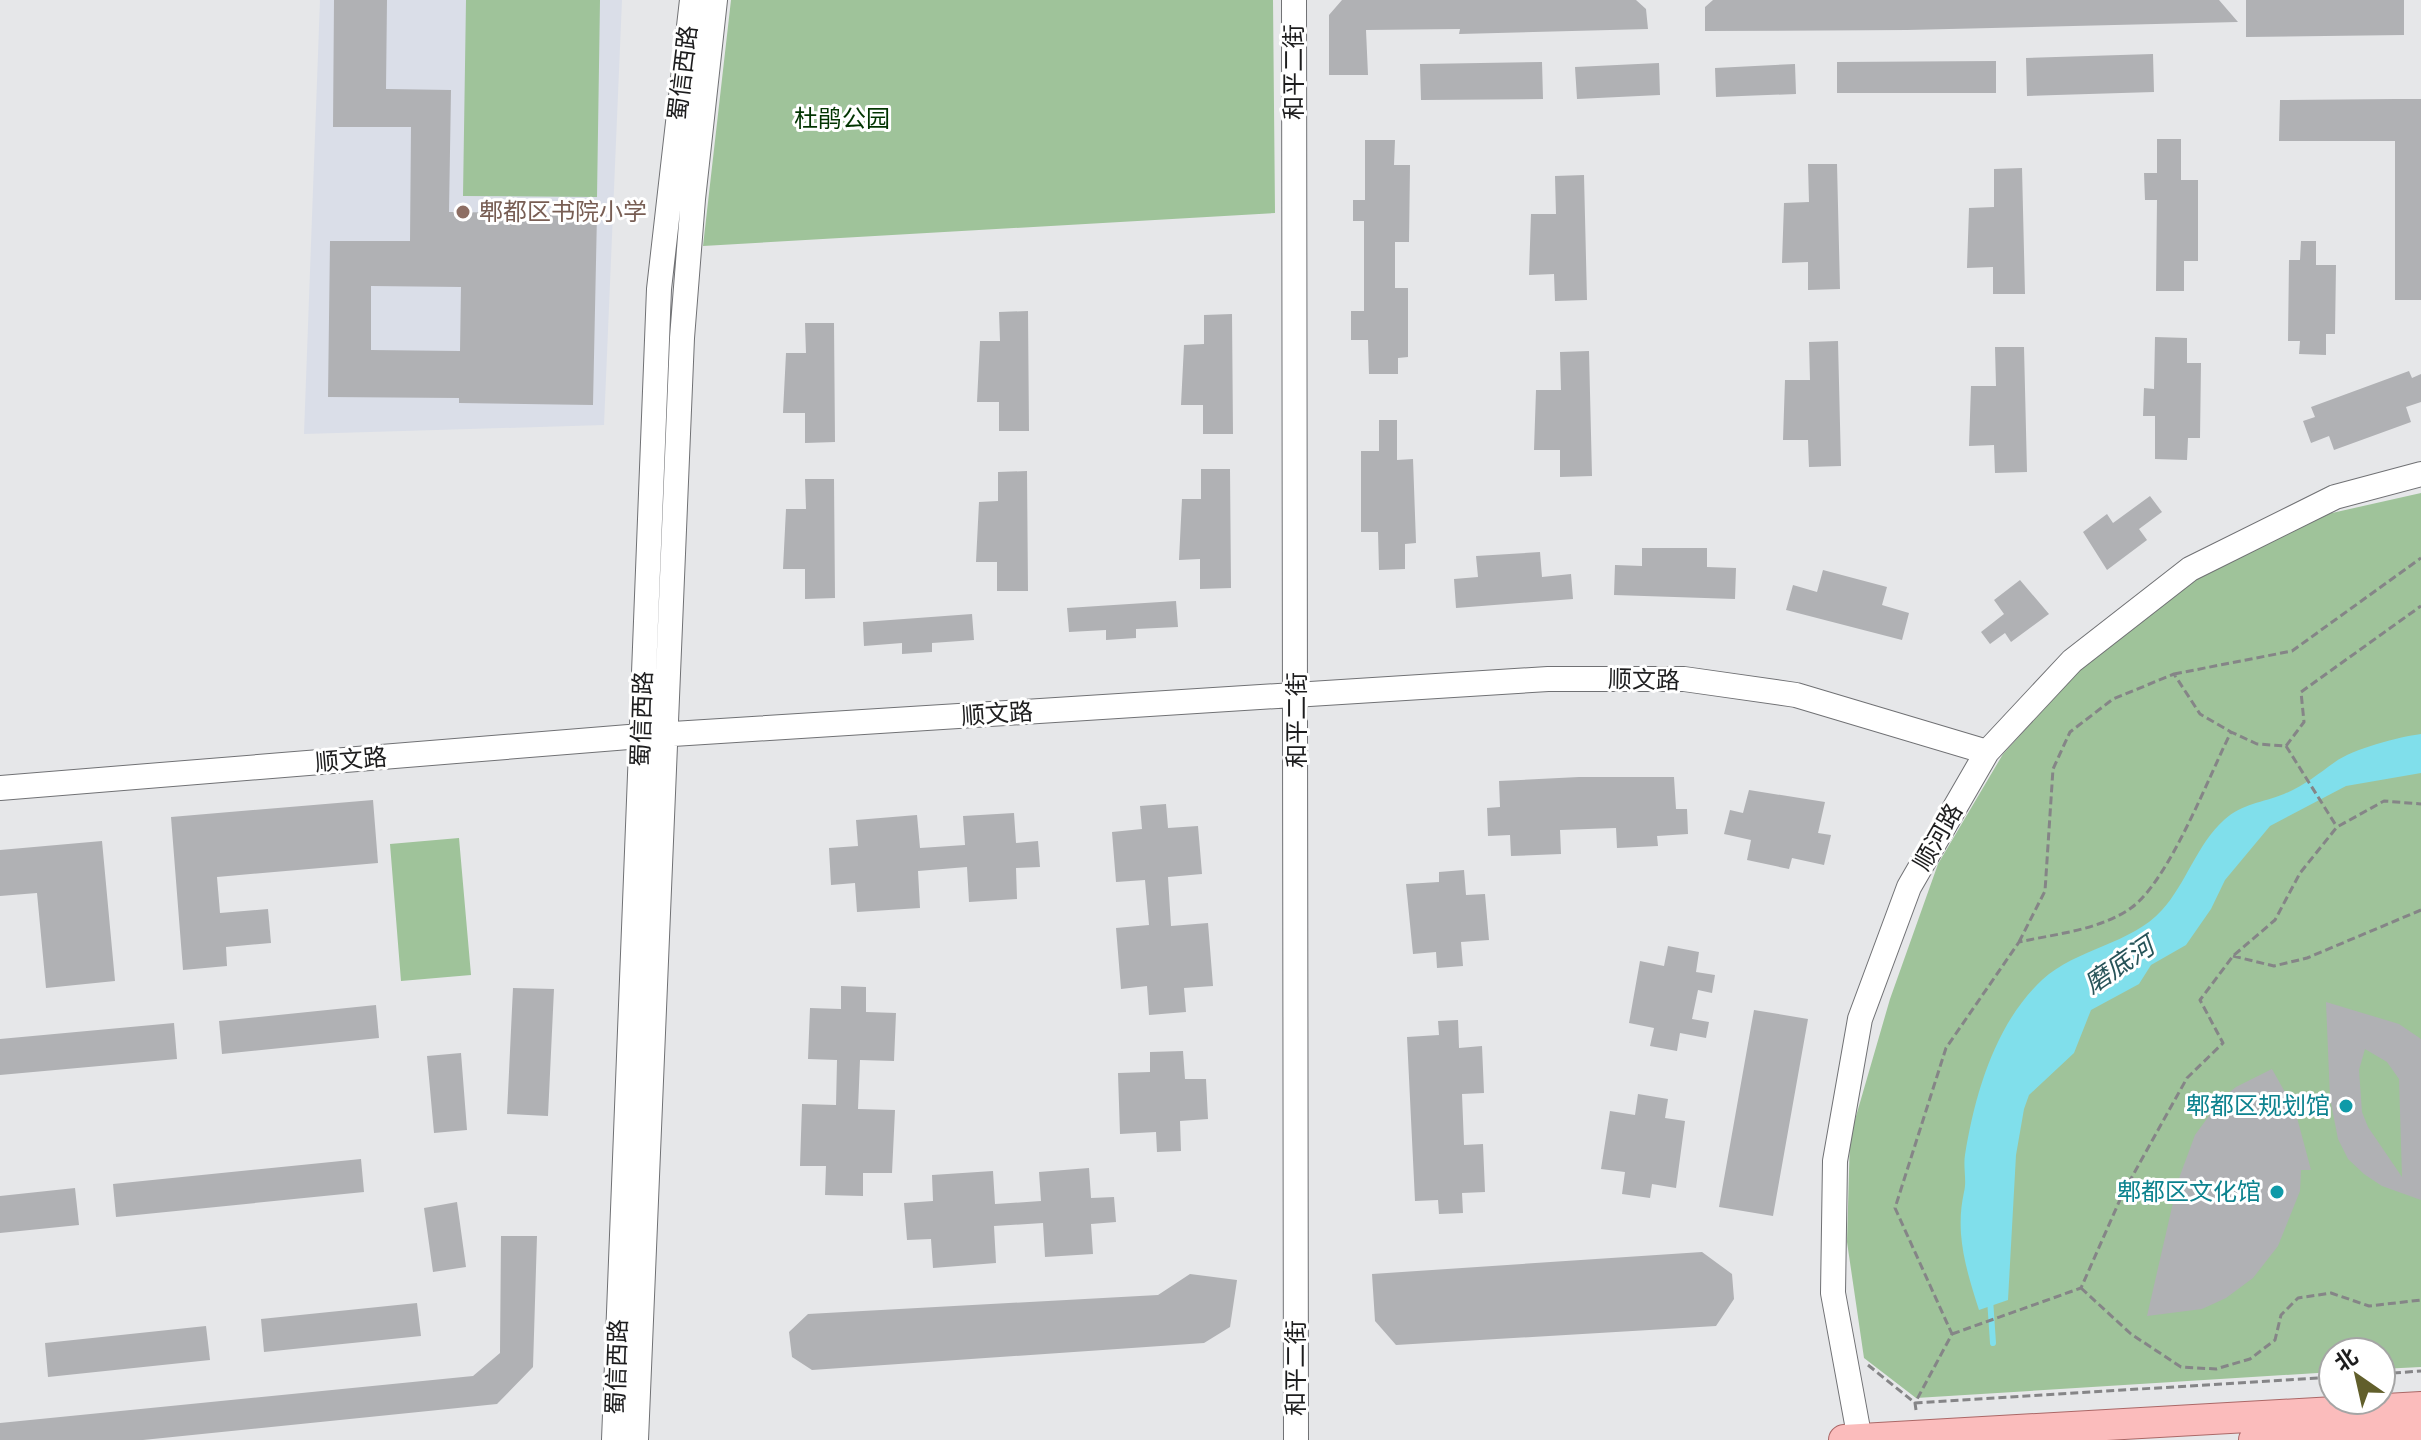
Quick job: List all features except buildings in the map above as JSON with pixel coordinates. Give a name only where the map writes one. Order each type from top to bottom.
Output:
[{"type":"main road","points":[[1844,1440],[2421,1407]]},
{"type":"main road","points":[[2254,1440],[2421,1431]]},
{"type":"street","name":"蜀信西路","points":[[636,1440],[653,736],[659,289],[692,0]]},
{"type":"street","name":"蜀信西路","points":[[614,1440],[653,736],[693,199],[715,0]]},
{"type":"street","name":"和平二街","points":[[1294,0],[1296,1440]]},
{"type":"street","name":"顺河路","points":[[1860,1440],[1833,1293],[1835,1161],[1860,1019],[1909,887],[1987,752],[2072,661],[2190,569],[2335,497],[2421,474]]},
{"type":"street","name":"顺文路","points":[[0,788],[653,736],[1548,679],[1684,679],[1796,695],[1987,752]]},
{"type":"path","points":[[1952,1334],[1895,1208],[1946,1048],[2019,942],[2045,891],[2053,769],[2070,732],[2113,699],[2174,674],[2292,651],[2421,558]]},
{"type":"path","points":[[2286,746],[2304,722],[2301,692],[2421,606]]},
{"type":"path","points":[[2174,674],[2200,714],[2257,744],[2286,746]]},
{"type":"path","points":[[2019,942],[2088,927],[2131,908],[2158,879],[2231,732]]},
{"type":"path","points":[[2286,746],[2337,827]]},
{"type":"path","points":[[1919,1436],[1915,1403],[1952,1334],[2081,1288],[2123,1193],[2187,1078],[2223,1043],[2200,1000],[2233,956],[2275,920],[2300,873],[2337,827],[2384,801],[2421,804]]},
{"type":"path","points":[[2233,956],[2274,966],[2307,958],[2421,910]]},
{"type":"path","points":[[2081,1288],[2131,1334],[2181,1367],[2205,1368],[2250,1359],[2275,1340],[2281,1315],[2298,1298],[2331,1293],[2369,1306],[2421,1300]]},
{"type":"path","points":[[1862,1361],[1915,1403],[2317,1378]]},
{"type":"path","points":[[2397,1373],[2421,1371]]},
{"type":"shaded area","name":"郫都区书院小学","points":[[320,0],[622,0],[604,425],[304,434]]},
{"type":"green space","points":[[466,0],[600,0],[597,197],[463,196]]},
{"type":"green space","name":"杜鹃公园","points":[[731,0],[1273,0],[1275,213],[703,246]]},
{"type":"green space","points":[[2421,493],[2421,1367],[2397,1368],[2397,1336],[2317,1336],[2317,1373],[1916,1398],[1864,1358],[1847,1242],[1850,1137],[1890,999],[1938,864],[2003,754],[2081,669],[2199,576],[2323,515]]},
{"type":"green space","points":[[459,838],[471,975],[401,981],[390,844]]},
{"type":"water","points":[[2421,734],[2421,773],[2346,786],[2270,826],[2225,880],[2211,909],[2186,945],[2151,965],[2139,984],[2091,1010],[2074,1053],[2029,1095],[2016,1155],[2008,1300],[1979,1310],[1965,1263],[1961,1234],[1965,1155],[1981,1084],[2000,1039],[2026,998],[2056,969],[2136,931],[2150,921],[2170,900],[2206,841],[2231,814],[2291,791],[2353,753]]},
{"type":"waterway","name":"磨底河","points":[[1990,1299],[1993,1343]]},
{"type":"place","name":"郫都区书院小学","points":[[463,212]]},
{"type":"place","name":"郫都区规划馆","points":[[2346,1106]]},
{"type":"place","name":"郫都区文化馆","points":[[2277,1192]]}]
